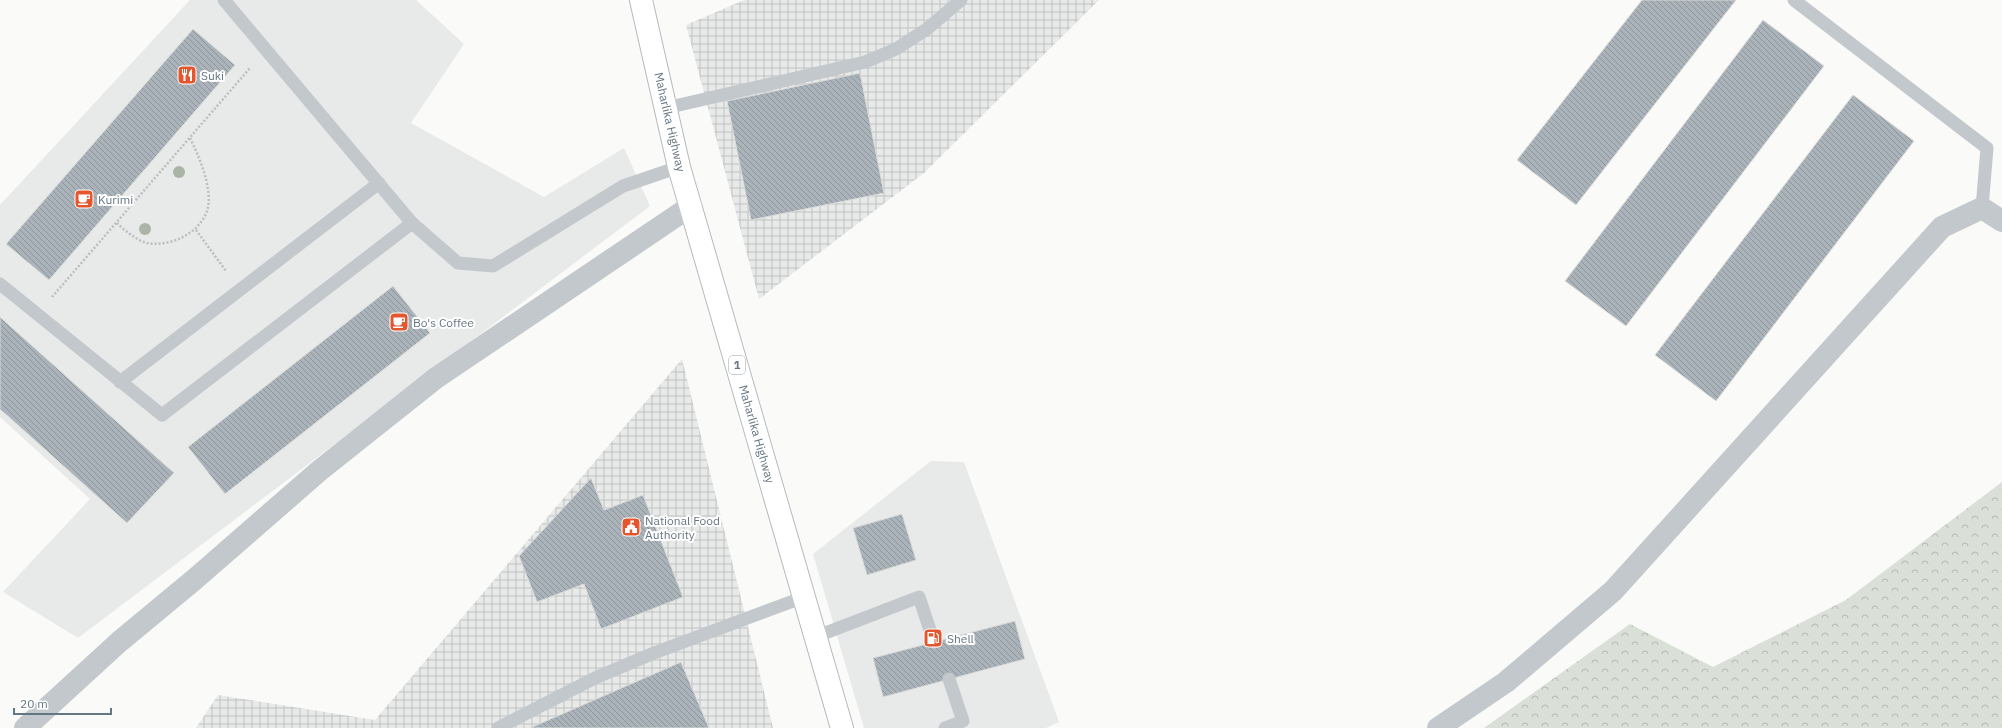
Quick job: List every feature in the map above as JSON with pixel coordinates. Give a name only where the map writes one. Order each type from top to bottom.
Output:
[{"type":"main road","name":"Maharlika Highway","points":[[641,0],[679,167],[842,728]]},
{"type":"street","points":[[25,728],[119,642],[195,579],[319,472],[436,378],[691,206]]},
{"type":"street","points":[[1438,728],[1506,682],[1613,591],[1942,227],[1982,208],[2002,221]]},
{"type":"lane","points":[[224,0],[412,222],[458,263],[494,266],[623,186],[679,167]]},
{"type":"lane","points":[[666,108],[865,62],[896,49],[927,29],[961,0]]},
{"type":"lane","points":[[1794,0],[1987,148],[1982,208]]},
{"type":"lane","points":[[120,382],[379,182]]},
{"type":"lane","points":[[0,284],[162,415],[412,222]]},
{"type":"lane","points":[[498,728],[602,675],[654,653],[804,597]]},
{"type":"lane","points":[[815,637],[919,597],[934,642]]},
{"type":"lane","points":[[945,728],[963,721],[948,679]]},
{"type":"path","points":[[37,314],[266,49]]},
{"type":"path","points":[[117,223],[126,232],[147,243],[174,241],[196,230],[208,211],[208,187],[200,157],[190,138]]},
{"type":"path","points":[[196,230],[240,289]]},
{"type":"shaded area","points":[[190,0],[416,0],[464,44],[411,123],[544,197],[624,148],[650,206],[78,638],[3,592],[90,499],[0,417],[0,205]]},
{"type":"shaded area","points":[[744,0],[1099,0],[924,173],[759,299],[686,25]]},
{"type":"shaded area","name":"National Food Authority","points":[[682,359],[773,728],[196,728],[218,695],[375,720]]},
{"type":"shaded area","name":"Shell","points":[[931,461],[964,462],[1059,722],[1046,728],[864,728],[813,554]]},
{"type":"green space","points":[[2002,482],[2002,728],[1484,728],[1630,624],[1713,667],[1846,600]]},
{"type":"building","points":[[1642,0],[1736,0],[1576,205],[1517,160]]},
{"type":"building","points":[[1763,20],[1824,66],[1626,326],[1565,281]]},
{"type":"building","points":[[193,29],[235,65],[49,280],[6,244]]},
{"type":"building","points":[[860,73],[884,193],[751,220],[727,101]]},
{"type":"building","points":[[1853,95],[1914,141],[1716,401],[1655,355]]},
{"type":"building","points":[[393,286],[430,333],[225,494],[188,447]]},
{"type":"building","points":[[0,317],[174,473],[127,523],[0,409]]},
{"type":"building","points":[[591,478],[604,510],[643,495],[683,597],[601,629],[584,584],[537,602],[519,556]]},
{"type":"building","points":[[902,514],[916,560],[867,575],[853,528]]},
{"type":"building","points":[[1015,621],[1025,659],[883,697],[873,658]]},
{"type":"building","points":[[681,662],[709,728],[530,728]]},
{"type":"place","name":"Suki","points":[[187,75]]},
{"type":"place","name":"Kurimi","points":[[84,199]]},
{"type":"place","name":"Bo's Coffee","points":[[399,322]]},
{"type":"place","name":"National Food Authority","points":[[631,527]]},
{"type":"place","name":"Shell","points":[[933,638]]}]
